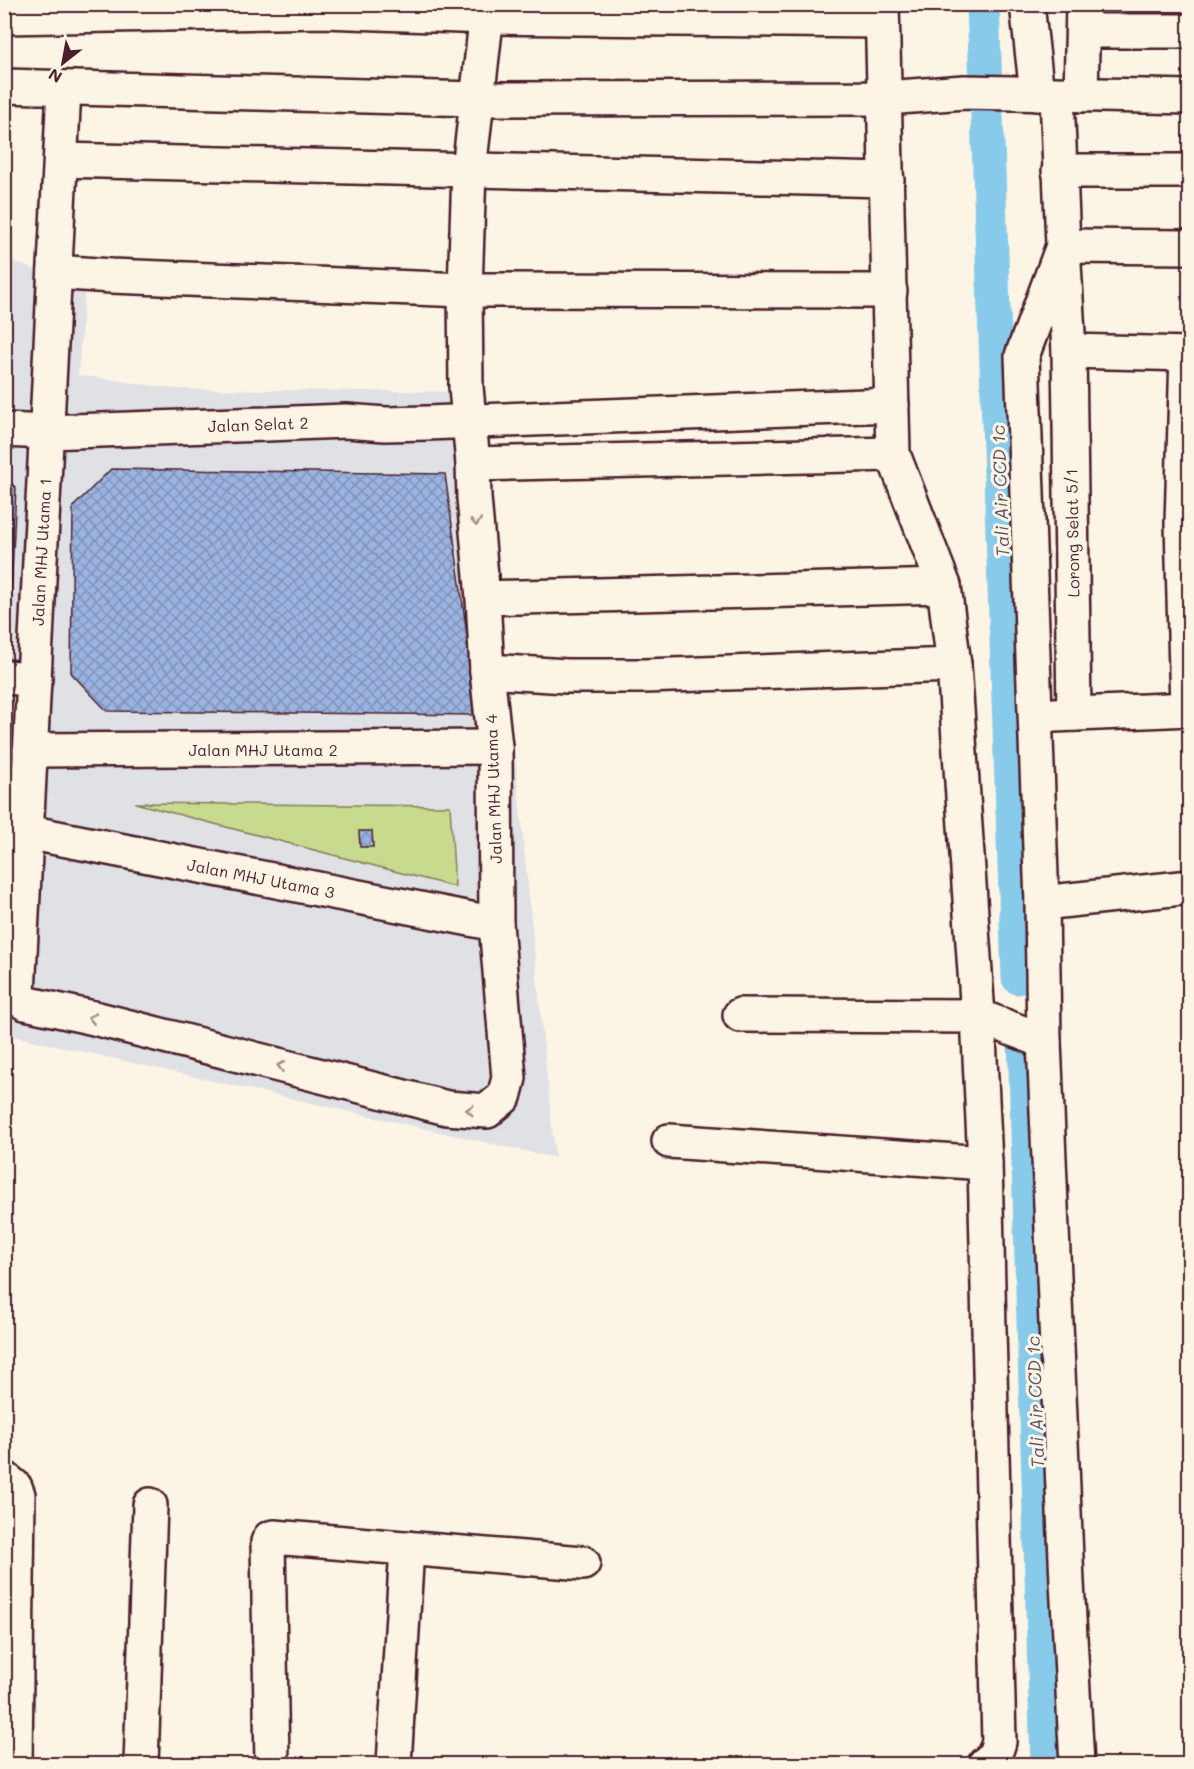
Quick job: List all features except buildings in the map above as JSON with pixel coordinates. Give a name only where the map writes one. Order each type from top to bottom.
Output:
[{"type":"street","points":[[1026,4],[1058,95]]},
{"type":"street","points":[[24,13],[324,8],[882,13],[886,98],[893,454],[944,585],[954,664],[978,1016],[986,1163],[999,1742],[996,1753],[990,1761],[984,1764]]},
{"type":"street","name":"Jalan MHJ Utama 4","points":[[487,10],[469,170],[465,290],[466,387],[487,671],[495,747],[496,924],[509,1078]]},
{"type":"street","points":[[1058,95],[1083,18],[1190,32]]},
{"type":"street","points":[[4,86],[476,99],[886,98],[964,92],[1190,97]]},
{"type":"street","name":"Jalan MHJ Utama 1","points":[[64,89],[47,432],[20,678],[30,750],[27,832],[14,886],[18,993],[22,1002],[447,1108],[488,1111],[504,1097],[509,1078]]},
{"type":"street","name":"Lorong Selat 5/1","points":[[1058,95],[1059,171],[1069,351],[1074,714]]},
{"type":"street","points":[[61,160],[887,180]]},
{"type":"street","points":[[1059,171],[1190,171]]},
{"type":"street","points":[[1077,1764],[1044,1041],[1042,903],[1022,356],[1063,246],[1190,247]]},
{"type":"street","points":[[55,272],[465,290],[890,291]]},
{"type":"street","points":[[1034,715],[1188,709],[1182,523],[1188,354],[1069,351]]},
{"type":"street","name":"Jalan Selat 2","points":[[4,430],[47,432],[346,421],[386,424],[892,405]]},
{"type":"street","points":[[473,464],[893,454]]},
{"type":"street","points":[[483,598],[944,585]]},
{"type":"street","points":[[487,671],[567,676],[644,675],[954,664]]},
{"type":"street","name":"Jalan MHJ Utama 2","points":[[30,750],[495,747]]},
{"type":"street","name":"Jalan MHJ Utama 3","points":[[27,832],[496,924]]},
{"type":"street","points":[[1042,903],[1190,887]]},
{"type":"street","points":[[740,1015],[978,1016],[1044,1041]]},
{"type":"street","points":[[669,1141],[986,1163]]},
{"type":"street","points":[[4,1478],[15,1487],[18,1495],[15,1764]]},
{"type":"street","points":[[141,1764],[150,1505]]},
{"type":"street","points":[[272,1764],[268,1542],[270,1538],[583,1563]]},
{"type":"street","points":[[394,1764],[407,1548]]},
{"type":"shaded area","points":[[5,259],[85,286],[78,375],[176,389],[476,392],[555,1158],[5,1034]]},
{"type":"green space","points":[[135,803],[450,806],[455,887]]},
{"type":"waterway","name":"Tali Air CCD 1c","points":[[983,4],[1018,978]]},
{"type":"waterway","name":"Tali Air CCD 1c","points":[[1024,1039],[1047,1764]]}]
